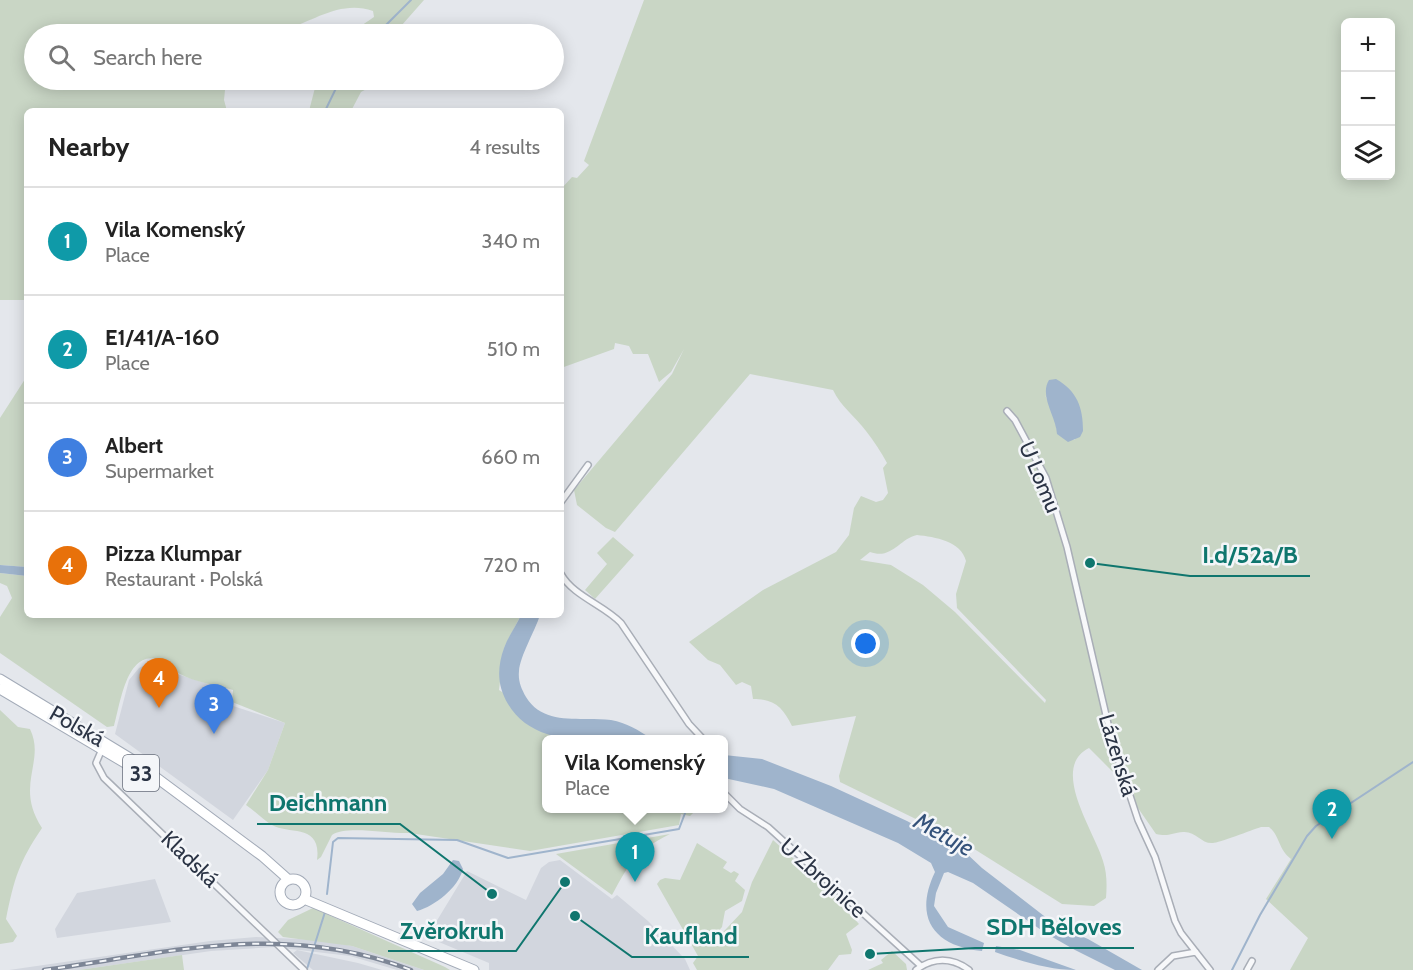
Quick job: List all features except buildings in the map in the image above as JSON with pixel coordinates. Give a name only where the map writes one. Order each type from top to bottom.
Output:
[{"type":"main road","name":"Polská","points":[[0,679],[180,797],[262,856],[286,882]]},
{"type":"main road","name":"Polská","points":[[0,689],[104,746]]},
{"type":"main road","points":[[305,895],[296,905],[287,903],[280,892],[286,882],[300,880],[305,895],[474,970]]},
{"type":"street","name":"U Lomu","points":[[1007,411],[1015,420],[1046,478],[1066,547]]},
{"type":"street","points":[[564,498],[588,465]]},
{"type":"street","name":"Lázeňská","points":[[1066,547],[1116,753],[1138,819],[1155,857],[1175,921],[1210,970]]},
{"type":"street","points":[[564,578],[569,585],[612,613],[621,623],[700,735]]},
{"type":"street","name":"Kladská","points":[[104,746],[96,764],[104,778],[304,970]]},
{"type":"street","name":"U Zbrojnice","points":[[728,798],[740,809],[768,827],[918,968]]},
{"type":"street","points":[[1158,970],[1173,956],[1196,952]]},
{"type":"street","points":[[918,968],[933,961],[946,960],[958,962],[969,970]]},
{"type":"street","points":[[1247,970],[1252,961]]},
{"type":"shaded area","points":[[152,662],[171,672],[230,691],[227,704],[285,723],[268,770],[233,820],[115,734],[129,680],[139,668]]},
{"type":"shaded area","points":[[560,860],[612,899],[617,895],[648,921],[685,959],[690,970],[489,970],[489,963],[427,937],[467,871],[526,900],[541,868],[549,862]]},
{"type":"shaded area","points":[[155,879],[171,922],[57,938],[55,929],[77,893]]},
{"type":"shaded area","points":[[256,937],[320,940],[352,946],[424,970],[397,970],[350,956],[274,947],[211,951],[79,970],[9,970],[210,941]]},
{"type":"shaded area","points":[[297,950],[382,970],[313,970],[293,953]]},
{"type":"green space","points":[[0,0],[424,0],[403,24],[364,24],[374,17],[373,11],[350,8],[328,13],[300,24],[24,24],[24,90],[225,90],[226,108],[24,108],[24,300],[0,300]]},
{"type":"green space","points":[[644,0],[1413,0],[1413,970],[1290,970],[1308,938],[1266,899],[1291,859],[1273,831],[1269,827],[1261,827],[1213,843],[1205,842],[1188,832],[1156,834],[1113,772],[1089,748],[1078,757],[1073,770],[1074,785],[1078,801],[1104,866],[1106,898],[1094,906],[1062,904],[963,842],[840,782],[839,776],[856,716],[792,726],[777,706],[761,699],[753,699],[751,686],[742,682],[736,685],[720,665],[708,660],[689,642],[763,590],[836,552],[849,535],[854,508],[861,496],[876,502],[883,500],[888,493],[883,468],[887,463],[869,435],[833,390],[750,374],[615,532],[606,528],[577,505],[574,490],[672,374],[684,349],[671,372],[659,382],[648,354],[633,354],[629,346],[615,343],[614,349],[564,367],[564,186],[572,177],[577,178],[589,165],[584,161]],"holes":[[[1045,395],[1075,440],[1058,434],[1052,409]],[[917,535],[939,539],[959,549],[966,561],[956,594],[957,608],[1046,700],[1045,703],[955,612],[923,585],[891,565],[860,560],[870,552],[878,554],[890,551]]]},
{"type":"green space","points":[[314,90],[365,90],[361,92],[353,108],[310,108]]},
{"type":"green space","points":[[24,381],[24,567],[0,565],[0,418]]},
{"type":"green space","points":[[613,537],[634,555],[595,599],[585,590],[607,564],[597,553]]},
{"type":"green space","points":[[0,573],[24,576],[24,618],[519,618],[504,648],[499,690],[569,735],[542,735],[542,813],[693,813],[690,816],[681,814],[679,825],[530,851],[409,833],[338,832],[332,835],[321,857],[317,860],[317,848],[309,835],[272,825],[246,805],[268,770],[285,723],[232,702],[233,690],[186,677],[167,663],[152,658],[142,661],[134,668],[123,690],[114,726],[107,727],[0,653],[0,617],[12,598],[7,586],[0,583]]},
{"type":"green space","points":[[0,710],[18,727],[30,729],[35,752],[30,786],[31,799],[34,813],[42,828],[23,861],[9,905],[6,919],[17,936],[13,942],[0,944]]},
{"type":"green space","points":[[670,834],[648,846],[635,858],[612,895],[556,854]]},
{"type":"green space","points":[[773,840],[827,889],[859,924],[846,934],[852,950],[851,954],[839,955],[828,970],[697,970],[693,963],[698,956],[657,884],[665,878],[680,880],[697,843],[727,862],[723,868],[731,873],[734,871],[739,874],[735,881],[745,890],[742,901],[725,911],[722,927],[708,943],[711,945],[742,912],[752,882]]},
{"type":"green space","points":[[313,908],[450,970],[424,970],[352,946],[283,937],[278,932],[288,920]]},
{"type":"green space","points":[[892,951],[906,964],[907,970],[868,970],[883,963],[881,960]]},
{"type":"green space","points":[[182,955],[184,970],[79,970]]},
{"type":"water","points":[[1056,379],[1074,394],[1082,414],[1083,431],[1080,437],[1068,442],[1057,434],[1047,399],[1046,386],[1049,380]]},
{"type":"water","points":[[0,565],[24,567],[24,576],[0,573]]},
{"type":"water","points":[[519,618],[539,618],[522,658],[519,678],[526,697],[543,713],[564,718],[617,721],[645,735],[551,735],[520,719],[504,697],[500,684],[500,663]]},
{"type":"water","points":[[728,755],[762,759],[831,786],[907,821],[966,853],[1057,926],[1088,939],[1142,970],[1115,970],[1075,950],[1047,934],[973,883],[948,872],[944,873],[936,893],[934,906],[948,927],[984,943],[982,951],[951,943],[932,927],[928,916],[926,903],[935,872],[931,863],[898,843],[774,789],[728,779]]},
{"type":"water","points":[[453,860],[459,861],[463,869],[456,883],[438,901],[417,911],[412,904],[420,893],[443,874]]},
{"type":"water","points":[[996,946],[1020,950],[1076,970],[1045,967],[1025,962],[995,952]]},
{"type":"waterway","points":[[387,24],[411,0]]},
{"type":"waterway","points":[[326,108],[335,90]]},
{"type":"waterway","points":[[1232,970],[1260,915],[1307,836],[1316,826],[1413,762]]},
{"type":"waterway","points":[[327,894],[333,842],[338,838],[457,840],[508,858],[679,829],[685,813]]},
{"type":"waterway","points":[[307,969],[325,912]]},
{"type":"railway","points":[[44,970],[183,949],[273,944],[318,947],[364,955],[411,970]]},
{"type":"place","name":"I.d/52a/B","points":[[1090,563]]},
{"type":"place","name":"Pizza Klumpar","points":[[159,708]]},
{"type":"place","name":"Albert","points":[[214,734]]},
{"type":"place","name":"E1/41/A-160","points":[[1332,839]]},
{"type":"place","name":"Zvěrokruh","points":[[565,882]]},
{"type":"place","name":"Vila Komenský","points":[[635,882]]},
{"type":"place","name":"Deichmann","points":[[492,894]]},
{"type":"place","name":"Kaufland","points":[[575,916]]},
{"type":"place","name":"SDH Běloves","points":[[870,954]]},
{"type":"water label","name":"Metuje","points":[[944,834]]}]
